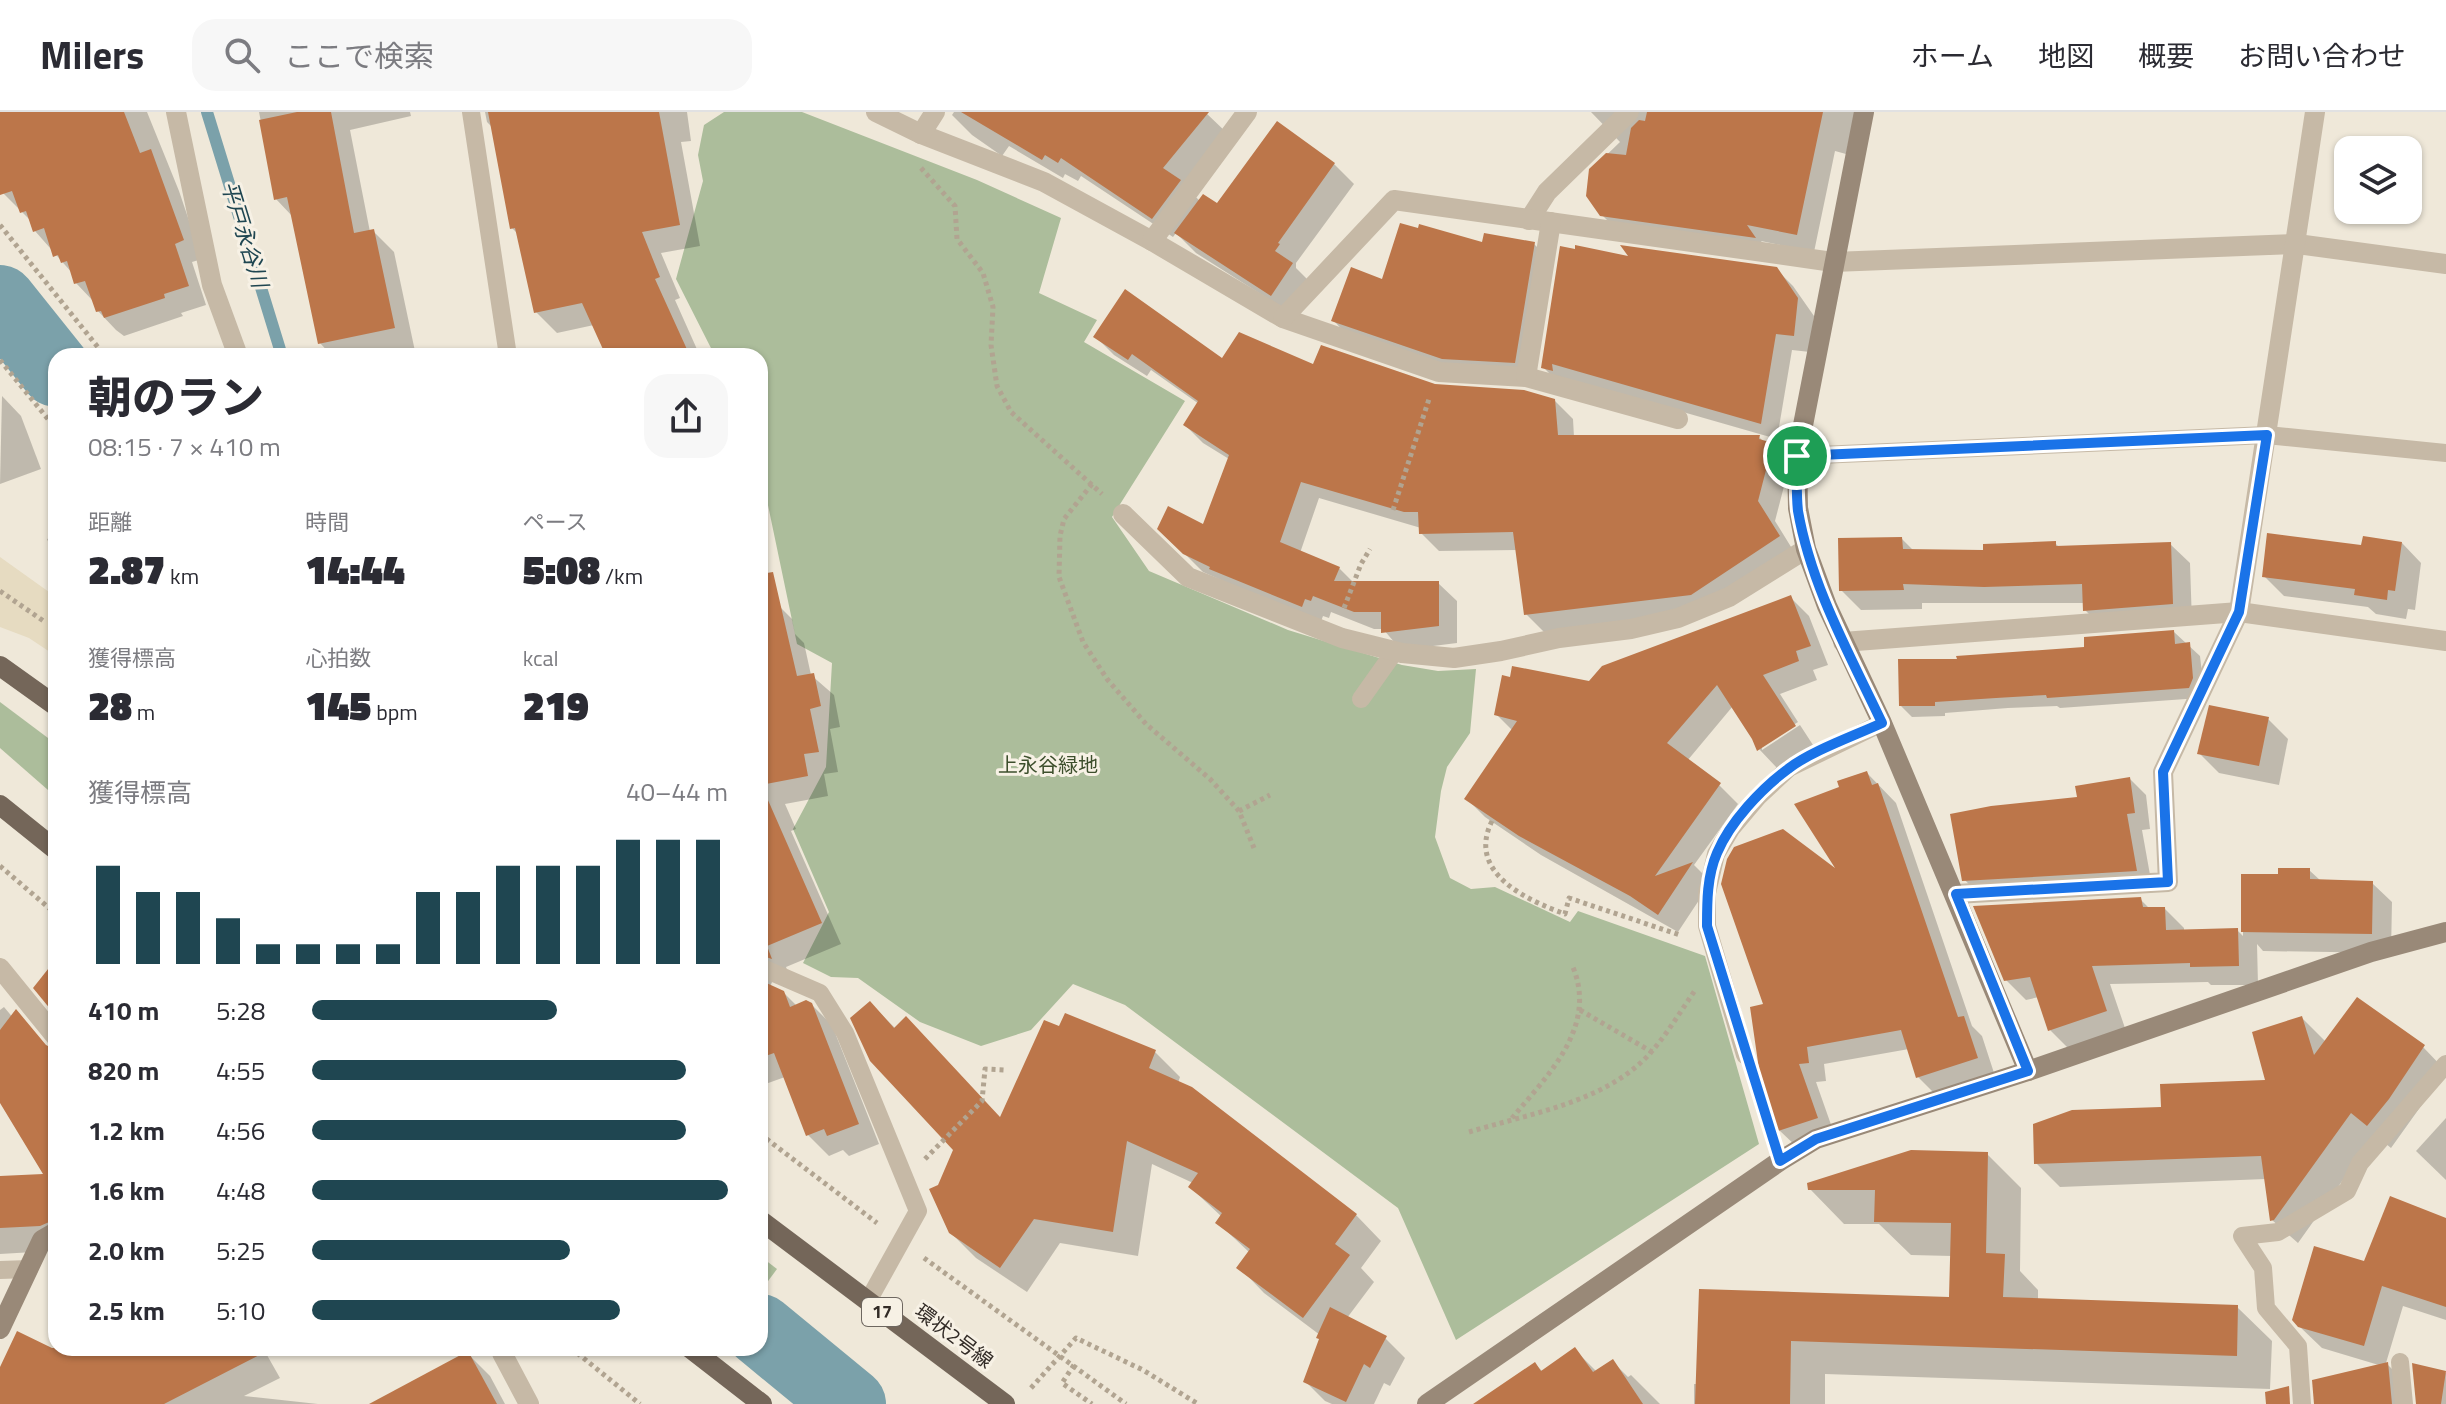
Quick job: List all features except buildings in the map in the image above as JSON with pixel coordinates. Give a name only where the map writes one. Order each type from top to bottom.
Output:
[{"type":"main road","points":[[0,666],[48,700]]},
{"type":"main road","points":[[0,805],[48,844]]},
{"type":"main road","name":"環状2号線","points":[[768,1226],[1005,1404]]},
{"type":"main road","points":[[700,1356],[762,1404]]},
{"type":"street","points":[[176,112],[212,285],[235,348]]},
{"type":"street","points":[[876,112],[921,134],[1044,182],[1283,318],[1439,372],[1526,377],[1678,419]]},
{"type":"street","points":[[921,134],[935,112]]},
{"type":"street","points":[[1152,241],[1247,112]]},
{"type":"street","points":[[1529,220],[1547,192],[1629,112]]},
{"type":"street","points":[[1864,112],[1797,456],[1798,508],[1806,549],[1827,606],[1956,894],[2028,1071]]},
{"type":"street","points":[[1956,894],[2168,882],[2163,772],[2239,612],[2315,112]]},
{"type":"street","points":[[1283,318],[1394,200],[1833,262],[2297,244],[2446,264]]},
{"type":"street","points":[[1526,377],[1551,222]]},
{"type":"street","points":[[1123,514],[1188,577],[1333,635],[1395,651],[1454,658],[1667,621],[1729,597],[1806,549]]},
{"type":"street","points":[[1843,642],[2239,612],[2446,641]]},
{"type":"street","points":[[1427,1404],[1816,1139],[2028,1071],[2371,952],[2446,932]]},
{"type":"street","points":[[0,968],[48,1027]]},
{"type":"street","points":[[0,1329],[42,1240],[48,1237]]},
{"type":"street","points":[[504,1356],[529,1404]]},
{"type":"lane","points":[[471,112],[507,348]]},
{"type":"lane","points":[[1797,456],[2267,435],[2446,453]]},
{"type":"lane","points":[[1361,699],[1395,651]]},
{"type":"lane","points":[[1745,1055],[1707,926],[1707,893],[1716,854],[1731,829],[1758,797],[1789,768],[1882,723]]},
{"type":"lane","points":[[768,970],[820,993],[845,1033],[918,1211],[868,1301]]},
{"type":"lane","points":[[2302,1404],[2298,1346],[2266,1308],[2263,1268],[2242,1236],[2278,1232],[2347,1191],[2360,1163],[2446,1064]]},
{"type":"lane","points":[[0,1270],[29,1269]]},
{"type":"lane","points":[[2400,1362],[2404,1404]]},
{"type":"path","points":[[919,165],[955,206],[957,239],[983,273],[993,307],[991,345],[997,386],[1011,412],[1092,484],[1064,519],[1060,536],[1059,577],[1083,642],[1107,679],[1146,724],[1210,779],[1239,811],[1254,848]]},
{"type":"path","points":[[0,225],[99,348]]},
{"type":"path","points":[[0,360],[48,419]]},
{"type":"path","points":[[1393,510],[1439,372]]},
{"type":"path","points":[[1350,592],[1370,549]]},
{"type":"path","points":[[0,591],[45,622]]},
{"type":"path","points":[[1239,811],[1270,795]]},
{"type":"path","points":[[1469,1132],[1583,1099],[1620,1077],[1652,1052],[1714,951],[1569,898],[1565,914],[1528,900],[1511,889],[1492,865],[1486,842],[1492,821]]},
{"type":"path","points":[[0,866],[48,907]]},
{"type":"path","points":[[1511,1119],[1553,1069],[1576,1029],[1580,983],[1572,965]]},
{"type":"path","points":[[1580,1010],[1652,1052]]},
{"type":"path","points":[[1745,1055],[1780,1161]]},
{"type":"path","points":[[905,1179],[982,1101],[985,1069],[1004,1070]]},
{"type":"path","points":[[768,1140],[901,1242],[1126,1404]]},
{"type":"path","points":[[1026,1394],[1076,1338],[1143,1370],[1198,1404]]},
{"type":"path","points":[[581,1356],[640,1404]]},
{"type":"path","points":[[1074,1365],[1062,1383],[1092,1404]]},
{"type":"green space","name":"上永谷緑地","points":[[724,112],[802,112],[977,180],[1061,218],[1039,293],[1097,320],[1084,342],[1185,401],[1112,517],[1149,571],[1288,630],[1402,665],[1438,671],[1476,669],[1470,733],[1447,767],[1435,837],[1450,878],[1471,889],[1495,887],[1570,922],[1578,911],[1705,956],[1759,1144],[1456,1340],[1398,1208],[1125,1005],[1073,984],[1031,1030],[981,1046],[920,1022],[858,978],[831,977],[803,963],[829,912],[793,829],[826,767],[832,663],[797,644],[768,505],[768,348],[711,348],[676,279],[703,181],[698,155],[704,125]]},
{"type":"green space","points":[[0,702],[48,738],[48,790],[0,748]]},
{"type":"green space","points":[[768,1262],[777,1269],[768,1281]]},
{"type":"shaded area","points":[[0,557],[48,591],[48,651],[29,638],[0,627]]},
{"type":"waterway","name":"平戸永谷川","points":[[207,112],[280,348]]},
{"type":"waterway","name":"平戸永谷川","points":[[0,301],[48,361]]},
{"type":"waterway","name":"平戸永谷川","points":[[768,1337],[850,1404]]},
{"type":"route","points":[[2267,435],[2239,612],[2163,772],[2168,882],[1956,894],[2028,1071],[1816,1139],[1780,1161],[1707,926],[1707,893],[1716,854],[1731,829],[1758,797],[1789,768],[1882,723],[1827,606],[1806,549],[1798,508],[1797,456],[2267,435]]}]
